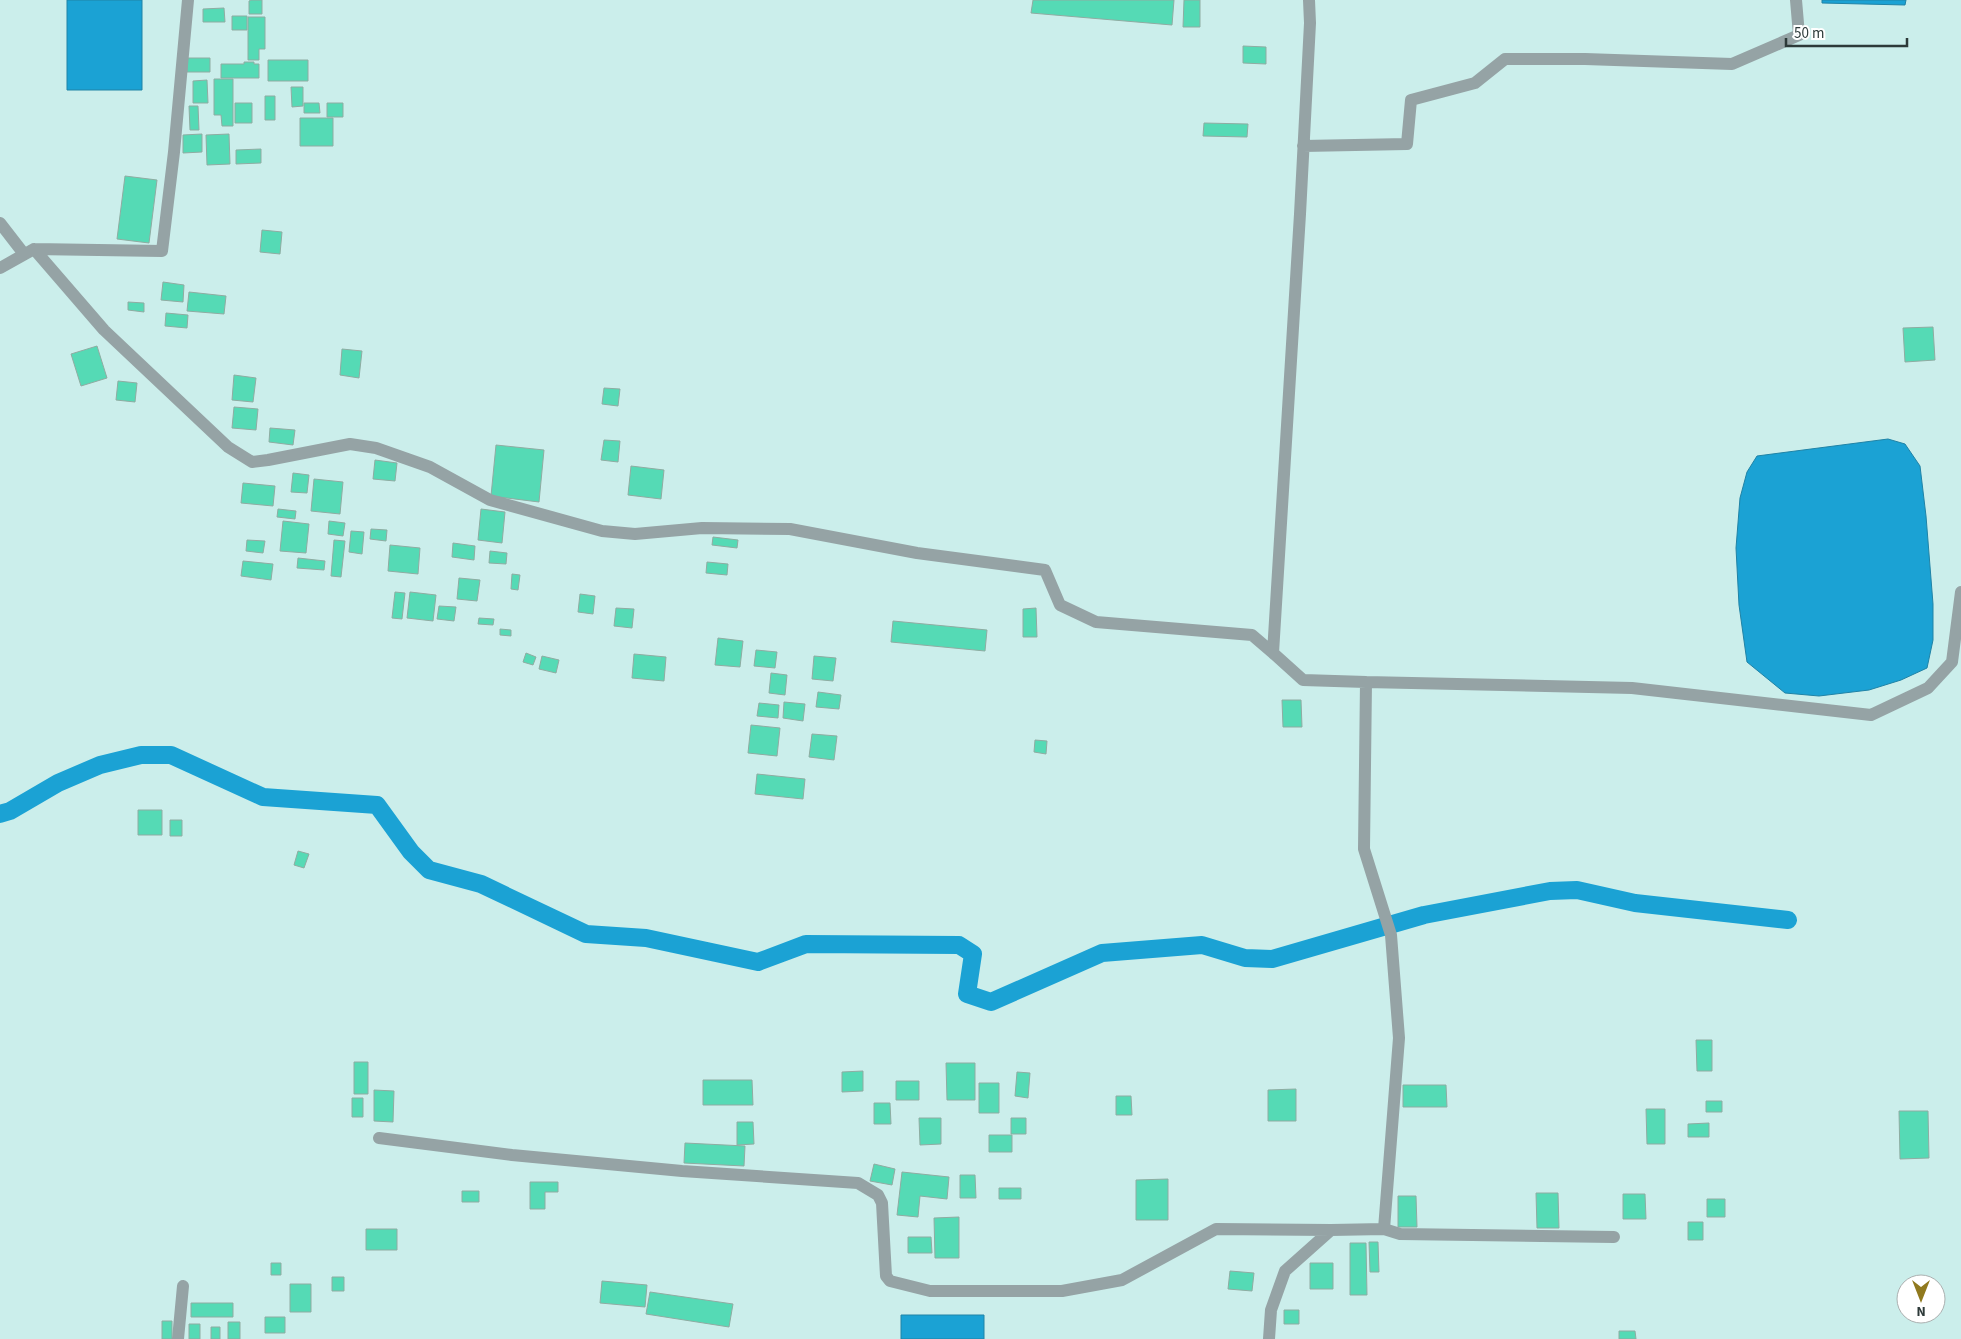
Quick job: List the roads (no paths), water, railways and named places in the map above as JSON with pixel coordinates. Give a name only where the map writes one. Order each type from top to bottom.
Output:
[{"type":"street","points":[[0,268],[29,251],[162,251],[174,152],[188,0]]},
{"type":"street","points":[[1273,653],[1304,146],[1309,0]]},
{"type":"street","points":[[1304,146],[1407,144],[1410,100],[1475,83],[1505,60],[1585,59],[1732,64],[1799,35],[1796,0]]},
{"type":"street","points":[[0,223],[104,330],[228,447],[252,462],[350,444],[376,448],[430,467],[490,500],[602,532],[635,534],[702,528],[790,529],[917,553],[1045,570],[1060,605],[1096,622],[1252,635],[1304,680],[1632,688],[1871,715],[1928,688],[1952,662],[1961,592]]},
{"type":"street","points":[[1366,682],[1364,849],[1391,935],[1399,1038],[1384,1229]]},
{"type":"street","points":[[379,1138],[512,1155],[858,1183],[878,1195],[882,1203],[886,1276],[890,1281],[930,1291],[1062,1292],[1122,1280],[1216,1229],[1384,1229],[1400,1234],[1614,1237]]},
{"type":"street","points":[[1270,1339],[1271,1310],[1285,1271],[1331,1230]]},
{"type":"street","points":[[178,1339],[183,1286]]},
{"type":"water","points":[[67,0],[142,0],[142,90],[67,90]]},
{"type":"water","points":[[1822,0],[1906,0],[1905,5],[1822,3]]},
{"type":"water","points":[[1888,439],[1905,444],[1920,466],[1933,604],[1933,640],[1927,668],[1901,680],[1869,690],[1819,696],[1785,693],[1747,662],[1739,605],[1736,548],[1740,498],[1747,472],[1757,456]]},
{"type":"water","points":[[901,1315],[984,1315],[984,1339],[901,1339]]},
{"type":"waterway","points":[[0,814],[10,811],[58,783],[100,765],[141,755],[171,755],[263,797],[377,805],[411,852],[429,870],[481,884],[586,934],[646,938],[758,962],[806,944],[959,945],[973,954],[967,994],[991,1002],[1102,953],[1202,945],[1245,958],[1272,959],[1424,915],[1550,891],[1577,890],[1635,903],[1788,920]]}]
